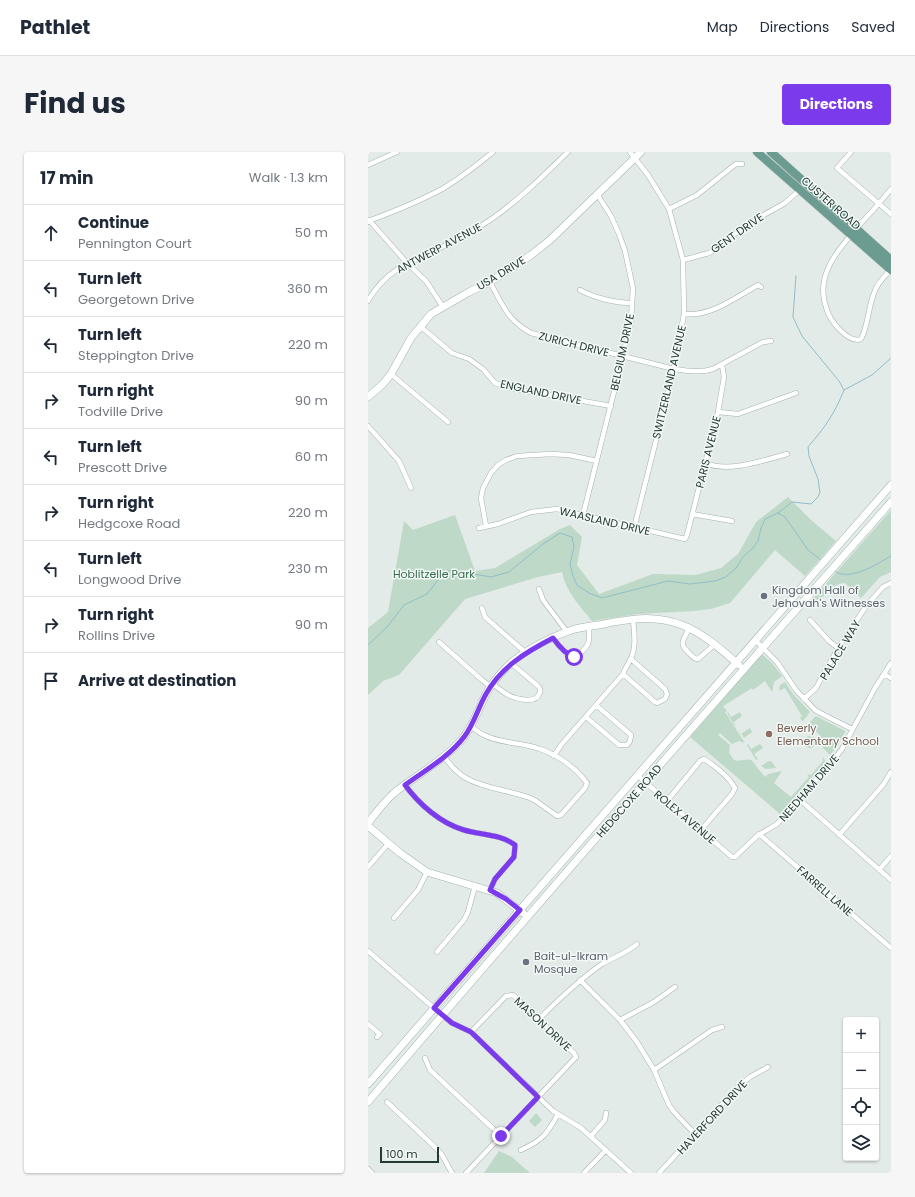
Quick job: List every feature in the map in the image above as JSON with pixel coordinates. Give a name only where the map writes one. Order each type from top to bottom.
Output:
[{"type":"main road","name":"USA DRIVE","points":[[368,397],[383,384],[391,374],[411,338],[431,314],[469,292],[490,282],[531,255],[550,240],[597,194],[633,155],[641,152]]},
{"type":"main road","name":"CUSTER ROAD","points":[[757,152],[800,191],[891,260]]},
{"type":"main road","name":"CUSTER ROAD","points":[[771,152],[806,184],[891,270]]},
{"type":"main road","name":"HEDGCOXE ROAD","points":[[368,1084],[891,485]]},
{"type":"main road","name":"HEDGCOXE ROAD","points":[[368,1102],[442,1015],[891,502]]},
{"type":"main road","points":[[870,508],[879,516]]},
{"type":"main road","points":[[528,917],[506,899],[490,890],[427,872],[411,862],[388,844],[368,824],[385,802],[444,756],[464,738],[492,685],[511,663],[526,652],[567,632],[633,619],[641,618],[662,620],[689,628],[714,645],[744,669]]},
{"type":"street","points":[[368,165],[397,152]]},
{"type":"street","points":[[442,307],[426,281],[407,263],[369,221],[416,202],[444,188],[493,152]]},
{"type":"street","name":"ANTWERP AVENUE","points":[[368,301],[377,286],[387,276],[407,263],[468,234],[493,218],[524,194],[568,152]]},
{"type":"street","points":[[851,152],[837,168],[891,214]]},
{"type":"street","name":"SWITZERLAND AVENUE","points":[[633,155],[648,175],[669,209],[683,260],[684,314],[674,369],[634,528]]},
{"type":"street","points":[[669,209],[697,195],[736,164],[742,164]]},
{"type":"street","name":"GENT DRIVE","points":[[683,260],[709,253],[719,247],[746,225],[785,203],[806,184]]},
{"type":"street","points":[[891,189],[832,260],[824,282],[822,292],[826,309],[840,330],[852,339],[861,339],[865,331],[872,296],[878,285],[891,270]]},
{"type":"street","name":"BELGIUM DRIVE","points":[[583,515],[631,320],[633,288],[625,251],[611,216],[597,194]]},
{"type":"street","name":"ZURICH DRIVE","points":[[490,282],[510,317],[522,328],[531,333],[674,369],[705,372],[716,368],[763,342],[771,341]]},
{"type":"street","points":[[684,314],[695,315],[715,309],[758,285],[761,287]]},
{"type":"street","points":[[580,290],[587,294],[622,303],[632,303]]},
{"type":"street","name":"ENGLAND DRIVE","points":[[420,326],[452,353],[477,363],[495,383],[510,388],[611,406]]},
{"type":"street","name":"PARIS AVENUE","points":[[685,539],[718,412],[724,377],[722,364]]},
{"type":"street","points":[[391,374],[448,422]]},
{"type":"street","points":[[718,412],[738,414],[796,393]]},
{"type":"street","points":[[368,426],[399,461],[411,488]]},
{"type":"street","points":[[486,526],[481,498],[483,488],[491,473],[498,465],[506,460],[518,456],[551,454],[569,455],[597,461]]},
{"type":"street","points":[[705,463],[710,466],[749,465],[787,454]]},
{"type":"street","name":"WAASLAND DRIVE","points":[[479,528],[498,524],[531,512],[544,509],[557,509],[685,539]]},
{"type":"street","points":[[692,514],[732,521]]},
{"type":"street","name":"PALACE WAY","points":[[804,699],[816,688],[838,648],[876,594],[891,582]]},
{"type":"street","points":[[538,589],[543,600],[567,632]]},
{"type":"street","points":[[482,608],[485,617],[526,652]]},
{"type":"street","points":[[554,756],[623,674],[626,665],[631,660],[634,640],[633,619]]},
{"type":"street","points":[[810,620],[829,641],[838,648]]},
{"type":"street","points":[[553,638],[569,655],[576,657],[586,648],[589,643],[589,627]]},
{"type":"street","points":[[689,628],[682,644],[683,648],[694,659],[702,657],[714,645]]},
{"type":"street","points":[[755,640],[784,669],[796,690],[815,710],[852,729]]},
{"type":"street","points":[[439,642],[482,680],[510,696],[532,701],[536,699],[540,693],[540,689],[511,663]]},
{"type":"street","points":[[623,674],[655,702],[665,699],[667,694],[665,689],[631,660]]},
{"type":"street","name":"NEEDHAM DRIVE","points":[[735,857],[759,834],[778,824],[842,749],[852,729],[891,663]]},
{"type":"street","points":[[884,674],[891,678]]},
{"type":"street","points":[[586,717],[619,745],[624,746],[628,744],[631,735],[596,705]]},
{"type":"street","points":[[444,756],[456,771],[465,778],[530,798],[557,816],[566,810],[585,788],[587,782],[572,768],[554,756],[540,749],[495,739],[484,735],[471,726]]},
{"type":"street","points":[[667,801],[693,767],[704,759],[732,782],[735,788],[732,794],[701,830]]},
{"type":"street","points":[[839,835],[883,785],[891,772]]},
{"type":"street","name":"ROLEX AVENUE","points":[[637,775],[732,857],[735,857]]},
{"type":"street","points":[[405,785],[430,812],[452,826],[505,839],[515,845],[514,857],[495,879],[490,890]]},
{"type":"street","points":[[799,799],[891,880]]},
{"type":"street","name":"FARRELL LANE","points":[[759,834],[891,948]]},
{"type":"street","points":[[368,866],[388,844]]},
{"type":"street","points":[[879,870],[891,856]]},
{"type":"street","points":[[394,918],[418,890],[427,872]]},
{"type":"street","points":[[437,952],[464,920],[468,912],[475,886]]},
{"type":"street","points":[[539,1019],[580,980],[603,964],[631,950],[637,944]]},
{"type":"street","points":[[368,951],[452,1023],[471,1032],[538,1097],[558,1114],[574,1123],[591,1136],[631,1173]]},
{"type":"street","points":[[580,980],[620,1020],[639,1045],[654,1070],[664,1096],[674,1112],[695,1134]]},
{"type":"street","points":[[620,1020],[654,1002],[675,987]]},
{"type":"street","name":"MASON DRIVE","points":[[471,1032],[508,995],[514,996],[539,1019],[574,1053],[576,1057],[538,1097]]},
{"type":"street","points":[[368,1024],[380,1034],[377,1037]]},
{"type":"street","points":[[654,1070],[712,1030],[722,1027]]},
{"type":"street","points":[[426,1058],[430,1070],[501,1136]]},
{"type":"street","name":"HAVERFORD DRIVE","points":[[659,1173],[737,1088],[750,1077],[768,1067]]},
{"type":"street","points":[[466,1173],[538,1097]]},
{"type":"street","points":[[387,1102],[436,1148],[442,1155],[452,1173]]},
{"type":"street","points":[[591,1136],[605,1120],[606,1113]]},
{"type":"street","points":[[521,1150],[540,1140],[552,1125],[558,1114]]},
{"type":"street","points":[[584,1173],[606,1150]]},
{"type":"street","points":[[368,1169],[372,1173]]},
{"type":"green space","name":"Hoblitzelle Park","points":[[788,497],[811,520],[836,541],[805,576],[775,550],[730,603],[711,609],[638,614],[592,621],[570,592],[562,572],[538,577],[465,599],[399,675],[383,681],[368,695],[368,628],[388,612],[404,521],[413,530],[455,515],[475,571],[495,568],[560,529],[570,525],[582,537],[577,565],[599,594],[653,574],[696,575],[721,568],[738,554],[756,522]]},
{"type":"green space","points":[[891,510],[891,572],[880,577],[861,598],[845,583],[841,583],[831,589],[820,599],[810,602]]},
{"type":"green space","points":[[763,655],[772,663],[782,676],[774,682],[772,692],[765,681],[753,690],[752,688],[723,706],[727,711],[725,712],[745,743],[739,741],[732,744],[720,733],[718,735],[730,745],[729,753],[734,760],[751,760],[766,777],[768,774],[782,771],[774,783],[791,797],[809,777],[807,774],[811,775],[823,761],[822,757],[825,760],[825,762],[780,814],[690,737],[760,656]]},
{"type":"green space","points":[[785,682],[793,694],[810,712],[802,721],[800,718],[802,716],[785,688],[779,690],[780,685]]},
{"type":"green space","points":[[728,712],[731,717],[740,712],[742,716],[734,722],[736,728],[727,713]]},
{"type":"green space","points":[[816,716],[845,731],[838,745],[830,755],[823,748],[820,736],[817,732],[810,729],[804,732],[803,729]]},
{"type":"green space","points":[[750,728],[752,732],[744,738],[741,734]]},
{"type":"green space","points":[[812,736],[815,737],[815,747],[808,748],[805,747],[804,740],[805,737]]},
{"type":"green space","points":[[748,744],[751,749],[760,744],[763,748],[754,754],[758,759],[756,760],[747,745]]},
{"type":"green space","points":[[769,761],[772,762],[776,768],[766,769],[761,766]]},
{"type":"green space","points":[[536,1113],[542,1120],[535,1127],[529,1121]]},
{"type":"green space","points":[[499,1151],[512,1157],[530,1173],[484,1173]]},
{"type":"waterway","points":[[796,276],[793,317],[802,336],[839,381],[844,390]]},
{"type":"waterway","points":[[368,645],[388,626],[404,605],[427,594],[442,575],[451,570],[491,577],[509,572],[543,544],[560,533],[572,537],[574,547],[570,564],[577,585],[589,593],[602,598],[668,581],[690,584],[715,581],[726,577],[737,567],[743,557],[758,541],[765,519],[778,513],[792,502],[811,504],[817,498],[820,493],[818,479],[809,456],[808,447],[829,420],[837,407],[844,390],[872,375],[891,358]]},
{"type":"waterway","points":[[778,513],[785,517],[808,550],[821,560]]},
{"type":"waterway","points":[[834,571],[840,574],[863,571],[891,556]]},
{"type":"place","name":"Kingdom Hall of Jehovah's Witnesses","points":[[764,596]]},
{"type":"place","name":"Beverly Elementary School","points":[[769,734]]},
{"type":"place","name":"Bait-ul-Ikram Mosque","points":[[526,962]]},
{"type":"route","points":[[501,1136],[538,1097],[471,1032],[452,1023],[434,1008],[520,910],[497,893],[490,890],[495,879],[514,857],[515,845],[505,839],[452,826],[430,812],[405,785],[444,756],[464,738],[491,686],[511,663],[531,649],[553,638],[557,644],[571,657],[574,657]]}]
